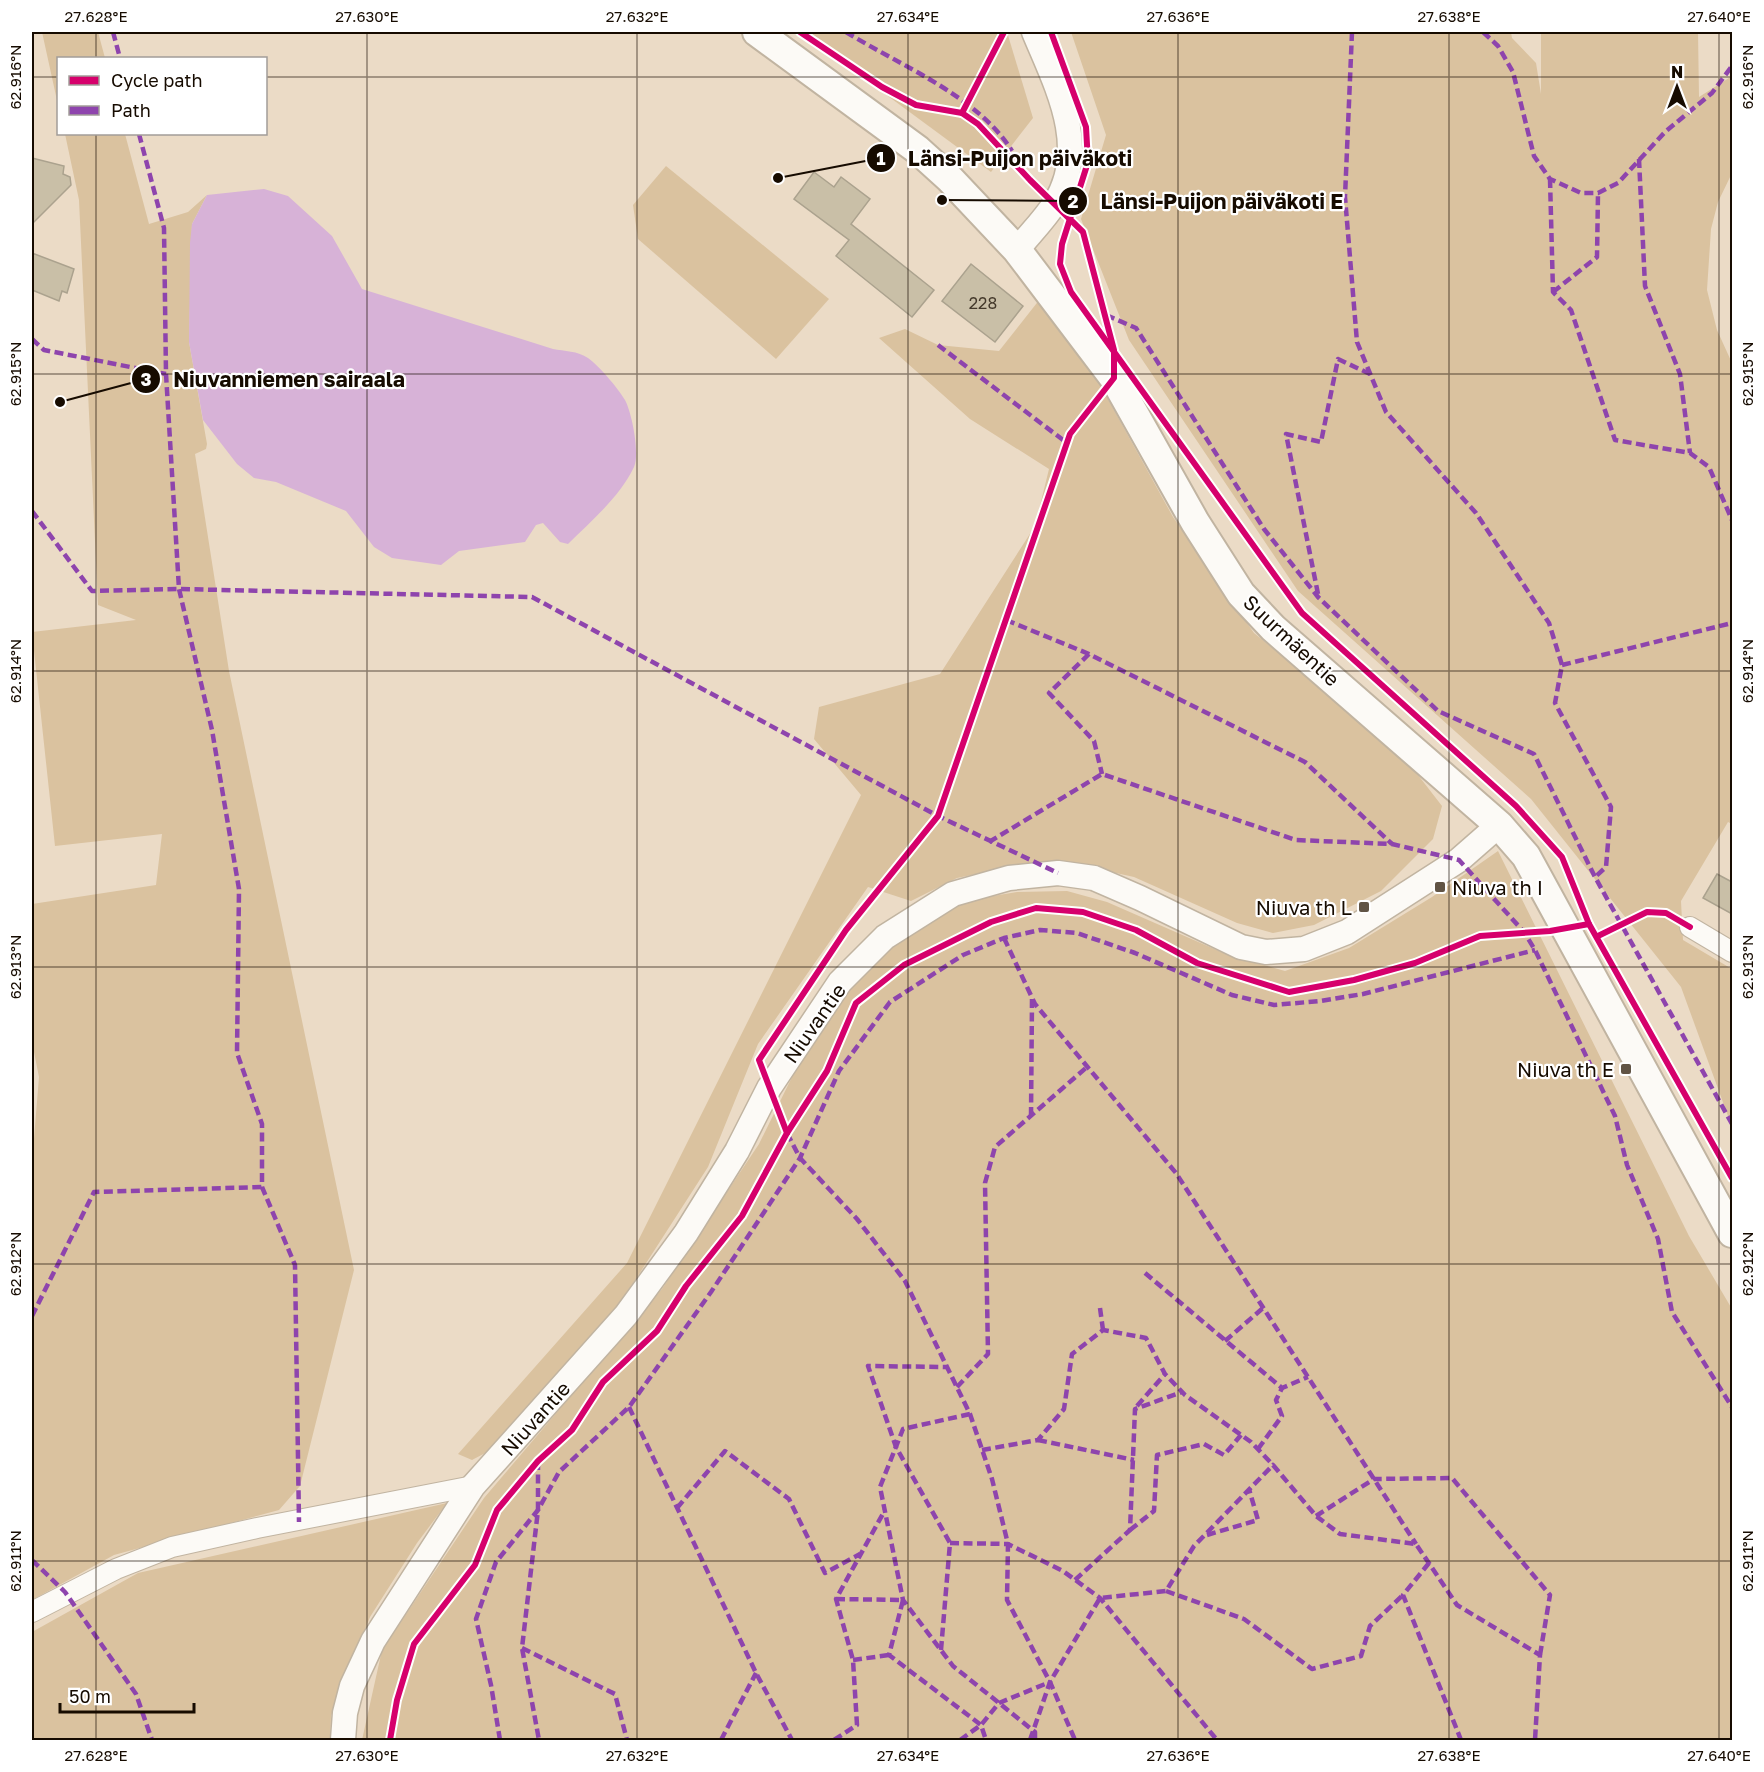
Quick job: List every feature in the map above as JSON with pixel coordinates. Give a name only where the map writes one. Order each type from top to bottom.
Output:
[{"type":"main road","name":"Suurmäentie","points":[[757,32],[918,150],[950,179],[1017,250],[1114,378],[1195,522],[1240,594],[1273,628],[1499,825],[1526,856],[1732,1233]]},
{"type":"street","points":[[1017,250],[1055,202],[1066,177],[1070,142],[1068,116],[1034,32]]},
{"type":"street","name":"Niuvantie","points":[[343,1740],[352,1686],[373,1641],[474,1486],[626,1315],[680,1242],[737,1151],[769,1088],[840,982],[885,937],[918,914],[953,894],[1009,878],[1058,873],[1094,878],[1241,946],[1266,952],[1304,949],[1347,932],[1459,860],[1499,825]]},
{"type":"street","points":[[1690,927],[1732,952]]},
{"type":"street","points":[[32,1612],[116,1569],[172,1547],[474,1486]]},
{"type":"shaded area","points":[[42,32],[98,32],[105,57],[57,57],[57,100]]},
{"type":"shaded area","points":[[801,32],[1007,32],[1033,118],[991,172]]},
{"type":"shaded area","points":[[1071,32],[1511,32],[1512,38],[1536,63],[1541,94],[1541,32],[1698,32],[1699,97],[1732,76],[1732,173],[1718,202],[1711,229],[1707,290],[1717,330],[1732,363],[1732,824],[1728,822],[1681,901],[1683,940],[1732,969],[1732,1127],[1681,987],[1531,799],[1298,591],[1129,340],[1081,219],[1106,135]]},
{"type":"shaded area","points":[[65,135],[125,135],[149,224],[188,212],[207,195],[192,224],[189,342],[207,444],[206,449],[195,454],[229,671],[354,1270],[300,1486],[279,1510],[114,1555],[32,1600],[32,1163],[39,1077],[32,1042],[32,904],[156,885],[162,834],[55,846],[32,632],[136,620],[98,605],[79,200]]},
{"type":"shaded area","points":[[666,166],[829,299],[776,359],[638,239],[633,205]]},
{"type":"shaded area","points":[[264,189],[288,196],[332,236],[362,289],[553,349],[580,354],[593,362],[608,378],[628,406],[633,423],[636,461],[628,478],[613,499],[568,544],[560,542],[543,523],[536,525],[525,542],[459,551],[441,565],[392,558],[374,547],[346,511],[276,482],[254,478],[237,464],[203,420],[189,342],[190,243],[192,224],[207,195]]},
{"type":"shaded area","points":[[1040,299],[1093,372],[1173,517],[1254,633],[1354,713],[1418,775],[1442,806],[1433,839],[1381,891],[1314,925],[1273,933],[1237,923],[1134,877],[1071,863],[1005,868],[957,878],[911,901],[868,887],[758,1044],[708,1167],[623,1299],[489,1451],[472,1460],[458,1454],[627,1263],[861,795],[814,739],[819,707],[940,674],[1035,526],[1049,469],[970,419],[879,338],[905,329],[938,345],[999,351]]},
{"type":"shaded area","points":[[1498,851],[1689,1236],[1732,1309],[1732,1740],[362,1740],[382,1650],[484,1498],[662,1289],[759,1144],[794,1073],[835,1007],[877,958],[920,924],[969,900],[1017,892],[1067,891],[1107,902],[1228,955],[1285,971],[1349,948],[1432,897]]},
{"type":"shaded area","points":[[447,1503],[417,1543],[370,1617],[331,1716],[330,1740],[32,1740],[32,1632],[138,1573]]},
{"type":"building","points":[[32,158],[64,166],[63,174],[70,177],[71,185],[32,224]]},
{"type":"building","points":[[814,172],[834,187],[841,177],[870,199],[851,224],[934,290],[912,317],[836,256],[849,240],[794,199]]},
{"type":"building","points":[[32,253],[74,269],[67,293],[62,291],[59,301],[32,290]]},
{"type":"building","points":[[971,264],[1023,306],[995,342],[942,301]]},
{"type":"building","points":[[1717,874],[1732,882],[1732,914],[1703,898]]},
{"type":"marked path","points":[[113,32],[120,57]]},
{"type":"marked path","points":[[846,32],[959,98],[997,131],[1012,151]]},
{"type":"marked path","points":[[1352,32],[1345,197],[1357,342],[1386,412],[1476,513],[1549,623],[1562,665],[1555,703],[1611,807],[1606,867],[1595,877]]},
{"type":"marked path","points":[[1483,32],[1498,46],[1513,72],[1534,156],[1550,179],[1581,193],[1598,193],[1618,183],[1665,132],[1712,93],[1732,66]]},
{"type":"marked path","points":[[139,135],[164,228],[166,374],[179,589],[212,730],[239,889],[237,1053],[262,1124],[262,1187],[295,1265],[299,1522]]},
{"type":"marked path","points":[[1639,159],[1645,286],[1680,374],[1690,453]]},
{"type":"marked path","points":[[1550,179],[1553,292],[1571,310],[1615,440],[1690,453],[1709,467],[1732,520]]},
{"type":"marked path","points":[[1553,292],[1597,257],[1598,193]]},
{"type":"marked path","points":[[1106,315],[1136,328],[1264,529],[1318,597],[1438,711],[1534,754],[1595,877],[1732,1124]]},
{"type":"marked path","points":[[32,339],[44,350],[166,374]]},
{"type":"marked path","points":[[938,345],[1067,443]]},
{"type":"marked path","points":[[1318,594],[1286,434],[1321,442],[1338,359],[1370,374]]},
{"type":"marked path","points":[[32,511],[92,591],[179,589],[532,597],[938,816],[1058,873]]},
{"type":"marked path","points":[[1006,620],[1089,654],[1305,762],[1392,844]]},
{"type":"marked path","points":[[1562,665],[1732,623]]},
{"type":"marked path","points":[[1089,654],[1049,693],[1094,741],[1102,774]]},
{"type":"marked path","points":[[989,842],[1102,774],[1296,840],[1392,844],[1459,860],[1524,932],[1535,950],[1615,1116],[1627,1165],[1658,1239],[1672,1312],[1732,1407]]},
{"type":"marked path","points":[[500,1740],[491,1685],[476,1619],[496,1562],[538,1510],[559,1472],[629,1407],[711,1292],[800,1158],[839,1071],[890,1002],[963,955],[1004,938],[1040,930],[1077,933],[1135,953],[1232,995],[1274,1005],[1363,994],[1535,950]]},
{"type":"marked path","points":[[1004,938],[1035,1004],[1176,1173],[1416,1544]]},
{"type":"marked path","points":[[1031,1116],[1032,999]]},
{"type":"marked path","points":[[957,1387],[988,1354],[985,1183],[995,1147],[1087,1067]]},
{"type":"marked path","points":[[787,1133],[800,1158],[857,1219],[905,1281],[970,1414],[992,1479],[1008,1544],[1007,1600],[1050,1682],[1075,1740]]},
{"type":"marked path","points":[[32,1316],[94,1192],[262,1187]]},
{"type":"marked path","points":[[1145,1273],[1282,1388],[1308,1377]]},
{"type":"marked path","points":[[1100,1308],[1103,1330]]},
{"type":"marked path","points":[[1225,1341],[1263,1308]]},
{"type":"marked path","points":[[982,1450],[1038,1440],[1064,1409],[1072,1354],[1103,1330],[1146,1338],[1165,1374],[1185,1395],[1251,1442],[1273,1465]]},
{"type":"marked path","points":[[941,1650],[950,1543],[896,1447],[868,1366],[947,1367]]},
{"type":"marked path","points":[[1137,1406],[1165,1374]]},
{"type":"marked path","points":[[1258,1449],[1282,1416],[1276,1400],[1282,1388]]},
{"type":"marked path","points":[[1075,1580],[1130,1530],[1135,1409],[1182,1392]]},
{"type":"marked path","points":[[629,1407],[756,1673],[792,1740]]},
{"type":"marked path","points":[[970,1414],[903,1429],[880,1487],[903,1600],[953,1666],[1035,1732],[1035,1738]]},
{"type":"marked path","points":[[1130,1530],[1154,1511],[1157,1455],[1204,1444],[1224,1455],[1241,1435]]},
{"type":"marked path","points":[[1038,1440],[1134,1460]]},
{"type":"marked path","points":[[677,1508],[725,1451],[789,1499],[825,1573],[860,1554]]},
{"type":"marked path","points":[[538,1461],[538,1510],[522,1648],[539,1740]]},
{"type":"marked path","points":[[1030,1740],[1050,1682],[1100,1598],[1166,1591],[1194,1546],[1273,1465],[1316,1516],[1340,1534],[1416,1544],[1457,1605],[1540,1655],[1535,1740]]},
{"type":"marked path","points":[[1316,1516],[1374,1479],[1452,1478],[1550,1595],[1540,1655]]},
{"type":"marked path","points":[[1207,1535],[1258,1520],[1249,1489]]},
{"type":"marked path","points":[[834,1740],[857,1725],[853,1660],[836,1599],[885,1510]]},
{"type":"marked path","points":[[950,1543],[1008,1544],[1063,1571],[1100,1598],[1217,1740]]},
{"type":"marked path","points":[[32,1560],[65,1592],[136,1694],[152,1740]]},
{"type":"marked path","points":[[1429,1563],[1403,1595],[1461,1740]]},
{"type":"marked path","points":[[1166,1591],[1244,1619],[1312,1669],[1361,1656],[1370,1626],[1403,1595]]},
{"type":"marked path","points":[[836,1599],[903,1600],[889,1655],[981,1725],[986,1740]]},
{"type":"marked path","points":[[522,1648],[615,1694],[627,1740]]},
{"type":"marked path","points":[[853,1660],[889,1655]]},
{"type":"marked path","points":[[721,1740],[756,1673]]},
{"type":"marked path","points":[[960,1740],[981,1725],[999,1703],[1050,1682]]},
{"type":"cycle path","points":[[390,1740],[397,1700],[414,1644],[475,1565],[497,1510],[538,1461],[572,1430],[603,1382],[657,1331],[686,1286],[742,1216],[787,1133],[759,1060],[846,930],[938,816],[1070,434],[1114,378],[1114,350],[1083,232],[978,124],[962,113],[916,105],[882,87],[800,32]]},
{"type":"cycle path","points":[[962,113],[1004,32]]},
{"type":"cycle path","points":[[1051,32],[1086,127],[1088,162],[1062,244],[1060,264],[1071,292],[1302,613],[1516,806],[1562,857],[1589,924],[1732,1178]]},
{"type":"cycle path","points":[[787,1133],[827,1071],[856,1003],[904,965],[991,922],[1036,908],[1083,912],[1136,930],[1197,963],[1289,992],[1354,980],[1415,963],[1480,936],[1550,931],[1589,924]]},
{"type":"cycle path","points":[[1598,936],[1647,912],[1666,913],[1690,927]]},
{"type":"place","name":"Länsi-Puijon päiväkoti","points":[[778,178]]},
{"type":"place","name":"Länsi-Puijon päiväkoti E","points":[[942,200]]},
{"type":"place","name":"Niuvanniemen sairaala","points":[[60,402]]},
{"type":"place","name":"Niuva th I","points":[[1440,887]]},
{"type":"place","name":"Niuva th L","points":[[1364,907]]},
{"type":"place","name":"Niuva th E","points":[[1626,1069]]}]
